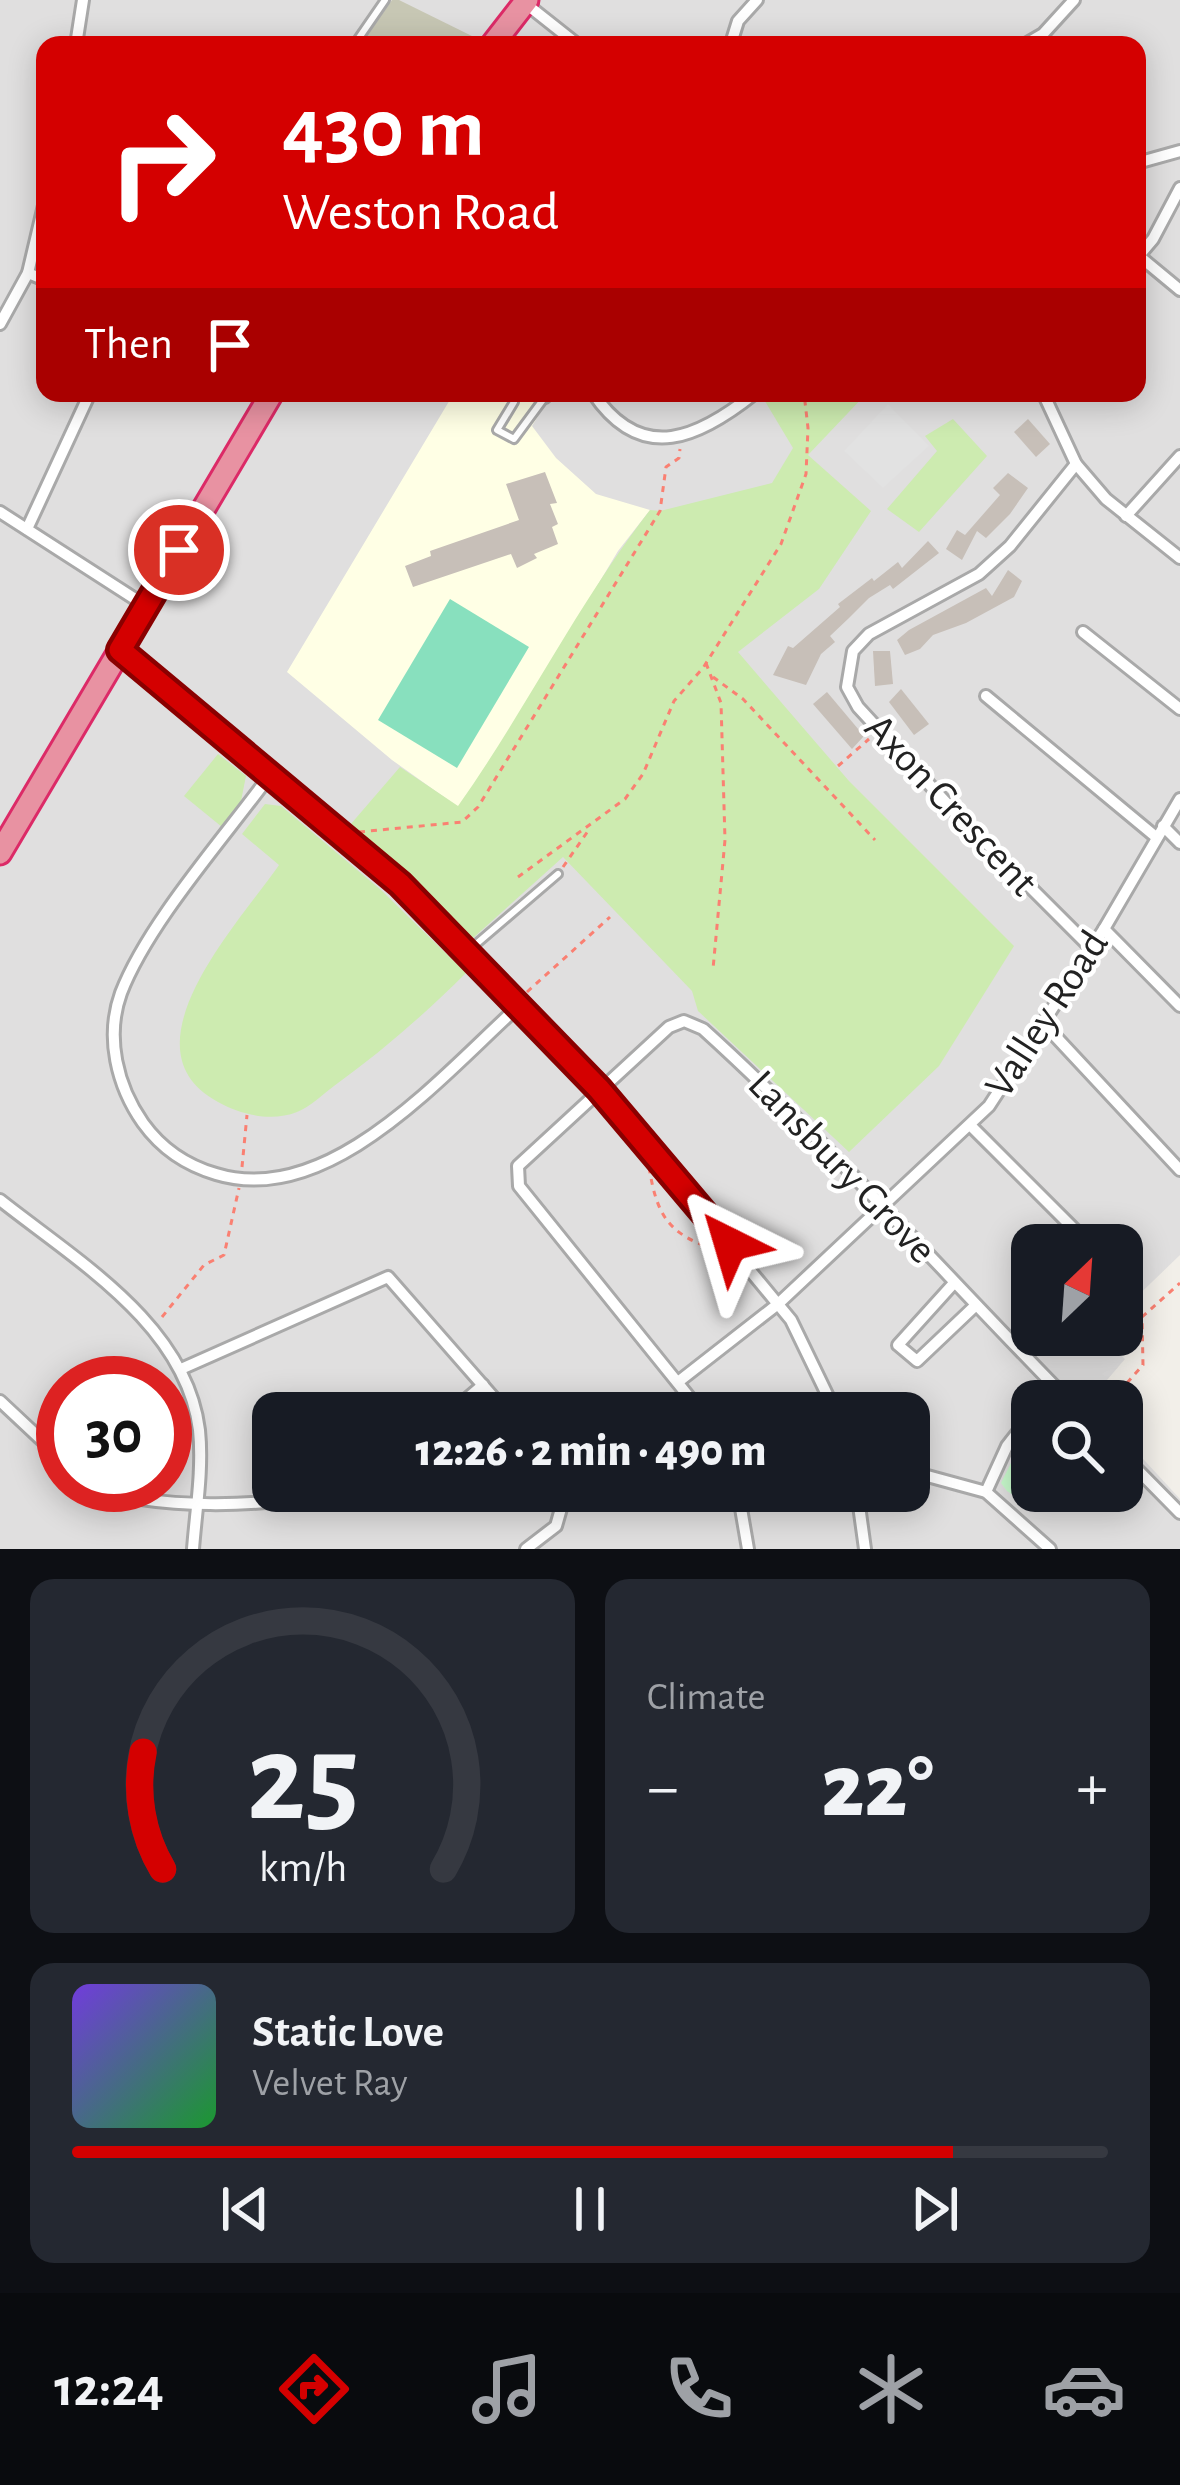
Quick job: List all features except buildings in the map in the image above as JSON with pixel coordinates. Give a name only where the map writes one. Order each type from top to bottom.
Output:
[{"type":"highway","points":[[499,36],[526,2]]},
{"type":"highway","points":[[0,853],[267,402]]},
{"type":"street","points":[[77,36],[83,0]]},
{"type":"street","points":[[733,36],[738,21],[757,0]]},
{"type":"street","points":[[1039,36],[1074,0]]},
{"type":"street","points":[[526,2],[567,36]]},
{"type":"street","points":[[1146,160],[1180,151]]},
{"type":"street","points":[[1146,244],[1180,188]]},
{"type":"street","points":[[0,324],[28,273],[36,240]]},
{"type":"street","points":[[1146,263],[1180,290]]},
{"type":"street","points":[[28,273],[36,276]]},
{"type":"street","points":[[26,529],[86,402]]},
{"type":"street","points":[[601,402],[614,418],[635,430],[680,439],[722,420],[744,402]]},
{"type":"street","points":[[1047,402],[1076,464],[1106,500],[1180,558]]},
{"type":"street","points":[[1126,516],[1180,456]]},
{"type":"street","name":"Axon Crescent","points":[[1076,464],[1010,546],[979,574],[868,634],[853,651],[847,687],[879,730],[951,808],[1091,948]]},
{"type":"street","points":[[1,514],[146,606]]},
{"type":"street","points":[[1083,632],[1180,709]]},
{"type":"street","points":[[120,650],[400,884],[518,1003],[599,1089],[778,1304],[827,1392]]},
{"type":"street","points":[[986,696],[1180,843]]},
{"type":"street","points":[[270,775],[149,939],[119,998],[117,1071],[131,1107],[171,1153],[200,1169],[241,1179],[291,1176],[323,1165],[382,1129],[518,1003]]},
{"type":"street","name":"Valley Road","points":[[678,1382],[778,1304],[988,1106],[1044,1024],[1180,800]]},
{"type":"street","points":[[1104,928],[1180,1006]]},
{"type":"street","name":"Lansbury Grove","points":[[599,1089],[669,1027],[684,1021],[703,1029],[885,1205],[1049,1380]]},
{"type":"street","points":[[1044,1024],[1180,1170]]},
{"type":"street","points":[[599,1089],[518,1166],[519,1186],[686,1392]]},
{"type":"street","points":[[970,1125],[1069,1224]]},
{"type":"street","points":[[0,1201],[153,1328],[173,1356]]},
{"type":"street","points":[[192,1365],[388,1277],[489,1392]]},
{"type":"street","points":[[954,1283],[898,1345],[917,1361],[976,1305]]},
{"type":"street","points":[[475,1392],[483,1385]]},
{"type":"street","points":[[192,1397],[199,1430],[193,1549]]},
{"type":"street","points":[[0,1400],[36,1434]]},
{"type":"street","points":[[986,1492],[1011,1440]]},
{"type":"street","points":[[1143,1476],[1180,1514]]},
{"type":"street","points":[[930,1477],[986,1492],[1050,1549]]},
{"type":"street","points":[[192,1502],[252,1503]]},
{"type":"street","points":[[526,1549],[556,1526],[560,1512]]},
{"type":"street","points":[[742,1512],[748,1549]]},
{"type":"street","points":[[860,1512],[865,1549]]},
{"type":"lane","points":[[360,36],[385,0]]},
{"type":"lane","points":[[514,402],[496,430],[514,439],[542,402]]},
{"type":"lane","points":[[467,951],[558,874]]},
{"type":"path","points":[[518,878],[626,799],[643,774],[674,700],[744,608],[790,524],[806,474],[805,402]]},
{"type":"path","points":[[340,833],[462,822],[478,807],[660,511],[666,467],[679,458],[680,439]]},
{"type":"path","points":[[706,662],[721,703],[725,840],[713,969]]},
{"type":"path","points":[[711,676],[743,699],[875,840]]},
{"type":"path","points":[[838,766],[879,730]]},
{"type":"path","points":[[558,874],[592,825]]},
{"type":"path","points":[[518,1003],[610,916]]},
{"type":"path","points":[[153,1328],[204,1265],[224,1256],[241,1179],[248,1115]]},
{"type":"path","points":[[644,1142],[655,1206],[672,1227],[710,1249],[738,1254]]},
{"type":"path","points":[[1143,1316],[1180,1283]]},
{"type":"path","points":[[1006,1446],[1011,1451]]},
{"type":"shaded area","points":[[0,0],[1180,0],[1180,1255],[1143,1291],[1143,1224],[1011,1224],[1011,1356],[1125,1359],[1107,1380],[1011,1380],[1011,1512],[1143,1512],[1143,1459],[1180,1499],[1180,1549],[0,1549]]},
{"type":"shaded area","points":[[392,0],[399,0],[472,36],[367,36]]},
{"type":"shaded area","points":[[449,402],[541,402],[545,405],[532,426],[556,458],[596,494],[650,510],[618,551],[500,748],[458,807],[392,760],[287,672]]},
{"type":"shaded area","points":[[888,404],[929,446],[883,488],[844,451]]},
{"type":"green space","points":[[765,402],[858,402],[808,455],[871,511],[819,589],[738,652],[849,781],[1014,946],[939,1066],[849,1152],[698,1011],[692,991],[563,857],[473,938],[350,825],[400,767],[458,806],[599,582],[650,510],[772,483],[793,448]]},
{"type":"green space","points":[[953,419],[987,456],[919,532],[887,509],[937,451],[925,436]]},
{"type":"green space","points":[[450,599],[529,647],[457,768],[378,720]]},
{"type":"green space","points":[[218,754],[246,776],[241,801],[222,827],[184,796]]},
{"type":"green space","points":[[265,804],[281,806],[381,890],[466,973],[402,1032],[316,1100],[297,1112],[267,1117],[218,1102],[191,1079],[180,1051],[183,1019],[196,985],[279,865],[242,834]]},
{"type":"green space","points":[[1011,1463],[1011,1494],[1001,1483]]},
{"type":"route","points":[[179,550],[120,650],[400,884],[599,1089],[730,1244]]}]
